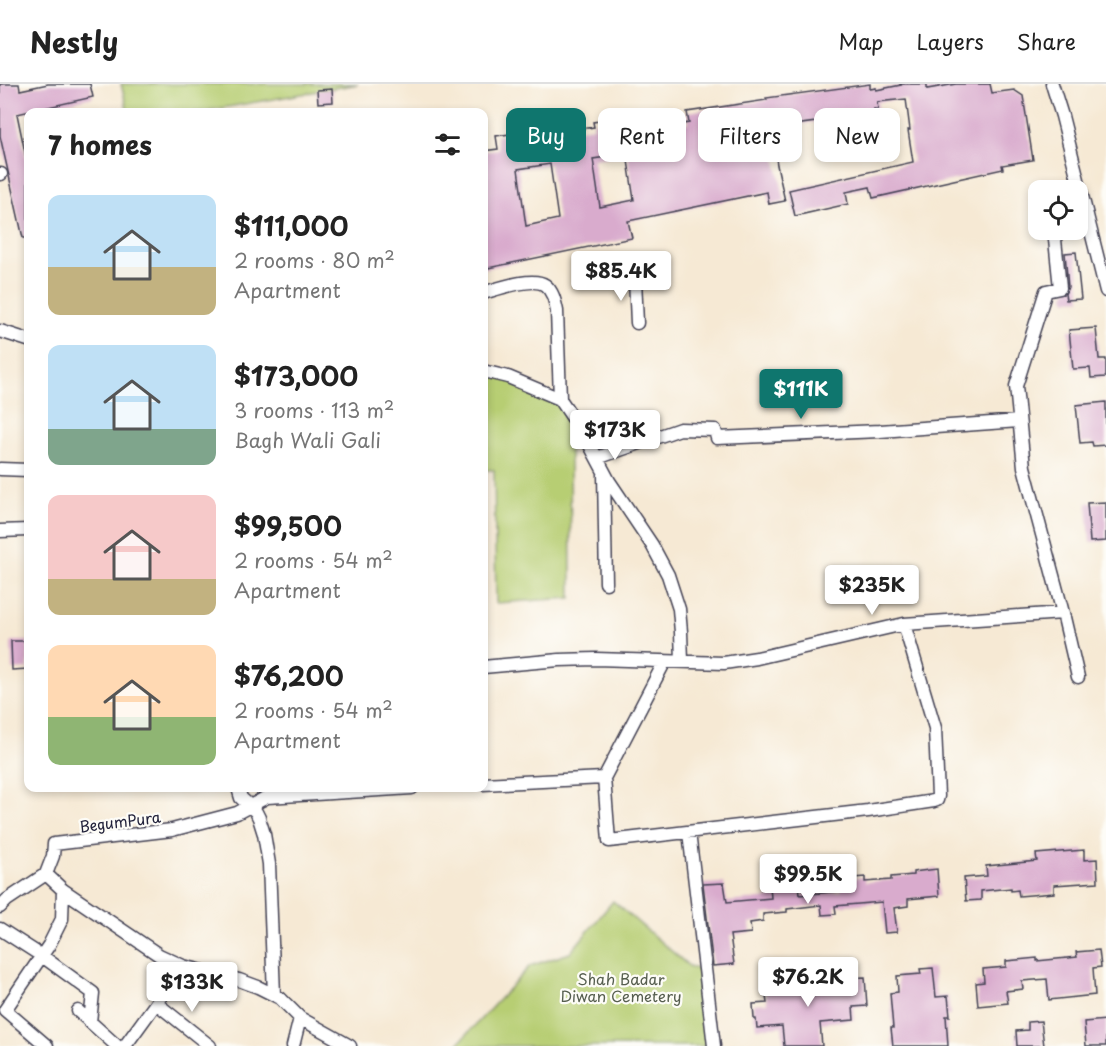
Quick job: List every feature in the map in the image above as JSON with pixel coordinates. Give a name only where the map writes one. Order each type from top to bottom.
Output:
[{"type":"street","points":[[1052,84],[1062,116],[1076,180]]},
{"type":"street","points":[[1088,227],[1106,291]]},
{"type":"street","points":[[1055,240],[1060,288],[1046,291],[1016,386],[1024,467],[1078,677]]},
{"type":"street","points":[[635,279],[637,323]]},
{"type":"street","points":[[488,292],[533,281],[545,285],[554,298],[557,311],[560,399],[585,436],[604,473],[652,545],[668,575],[679,609],[682,661]]},
{"type":"street","points":[[0,331],[24,339]]},
{"type":"street","points":[[488,372],[507,377],[560,399]]},
{"type":"street","points":[[597,458],[680,429],[715,430],[717,438],[880,431],[1019,421]]},
{"type":"street","points":[[0,469],[24,470]]},
{"type":"street","points":[[604,473],[606,583]]},
{"type":"street","points":[[0,531],[24,530]]},
{"type":"street","points":[[488,667],[559,660],[596,659],[724,663],[757,658],[904,624],[1063,613]]},
{"type":"street","points":[[665,661],[604,778],[609,841],[868,811],[937,800],[935,728],[904,624]]},
{"type":"street","points":[[488,784],[604,778]]},
{"type":"street","points":[[239,792],[241,798],[256,812],[264,834],[268,864],[274,994]]},
{"type":"street","points":[[250,806],[267,797],[348,792]]},
{"type":"street","name":"BegumPura","points":[[46,874],[54,844],[172,830],[237,813],[250,806]]},
{"type":"street","points":[[689,832],[714,1046]]},
{"type":"street","points":[[0,907],[46,874],[63,890],[159,955],[183,966],[239,980],[274,994],[300,1018],[350,1046]]},
{"type":"street","points":[[47,1046],[5,1010],[49,945],[62,919],[63,890]]},
{"type":"street","points":[[0,929],[93,993],[90,1022]]},
{"type":"street","points":[[125,1046],[183,966]]},
{"type":"street","points":[[156,1003],[210,1046]]},
{"type":"street","points":[[78,1011],[117,1046]]},
{"type":"street","points":[[293,1046],[300,1018]]},
{"type":"green space","points":[[121,84],[358,84],[223,108],[127,108]]},
{"type":"green space","points":[[488,373],[560,399],[585,436],[570,437],[571,598],[496,603],[494,470],[488,470]]},
{"type":"green space","name":"Shah Badar Diwan Cemetery","points":[[613,901],[689,966],[702,971],[708,1046],[456,1046],[530,966],[570,953]]},
{"type":"building","points":[[0,84],[19,84],[20,90],[48,84],[90,84],[93,97],[44,108],[24,108],[24,112],[17,114],[24,148],[24,238],[23,238],[0,136]]},
{"type":"building","points":[[870,84],[870,89],[876,88],[876,90],[900,84],[927,84],[927,89],[956,84],[990,84],[992,93],[1014,90],[1023,96],[1033,160],[1002,165],[1003,169],[873,198],[870,187],[846,192],[848,204],[795,216],[789,190],[913,162],[906,99],[877,102],[878,108],[814,108],[814,122],[802,124],[802,108],[714,108],[767,100],[766,98]]},
{"type":"building","points":[[332,89],[333,102],[318,103],[317,90]]},
{"type":"building","points":[[698,110],[698,162],[777,162],[785,201],[769,204],[767,192],[628,221],[632,238],[488,268],[488,150],[498,149],[496,136],[506,135],[506,162],[586,162],[586,128],[594,127],[593,122],[598,121],[598,158],[593,159],[600,207],[634,200],[628,162],[686,162],[686,123],[689,123],[687,112]],"holes":[[[550,164],[558,219],[526,226],[518,169]]]},
{"type":"building","points":[[1076,252],[1081,299],[1066,300],[1065,294],[1068,287],[1065,253]]},
{"type":"building","points":[[1096,328],[1099,359],[1106,359],[1106,377],[1091,378],[1090,368],[1073,369],[1069,330]]},
{"type":"building","points":[[1106,402],[1106,445],[1093,446],[1092,442],[1080,443],[1076,405]]},
{"type":"building","points":[[1106,502],[1106,541],[1090,542],[1087,503]]},
{"type":"building","points":[[11,641],[24,641],[24,669],[12,670]]},
{"type":"building","points":[[1084,850],[1084,860],[1097,859],[1098,882],[1054,885],[1054,893],[1019,896],[1018,890],[1011,891],[1011,888],[981,891],[981,900],[966,901],[964,878],[987,876],[986,866],[1037,861],[1036,854]]},
{"type":"building","points":[[937,869],[939,896],[908,899],[908,906],[894,908],[897,932],[885,933],[882,902],[835,906],[836,914],[822,915],[821,905],[787,909],[787,912],[763,914],[763,921],[750,923],[751,933],[730,935],[734,964],[713,966],[703,884],[724,883],[727,902],[771,898],[770,886],[799,883],[800,895],[841,891],[840,879],[865,877],[865,882],[891,880],[891,877]]},
{"type":"building","points":[[1099,950],[1101,967],[1093,968],[1095,995],[1049,1000],[1047,979],[1022,981],[1023,989],[1006,991],[1008,1003],[978,1006],[976,983],[984,982],[983,969],[1006,967],[1006,961],[1077,957],[1076,952]]},
{"type":"building","points":[[809,966],[812,991],[848,988],[847,978],[865,977],[867,1006],[853,1007],[854,1020],[820,1023],[822,1046],[784,1046],[782,1026],[757,1028],[753,1004],[767,1003],[765,990],[782,989],[781,985],[795,984],[793,968]]},
{"type":"building","points":[[933,968],[936,997],[948,996],[950,1016],[946,1016],[948,1046],[893,1046],[890,993],[898,992],[897,976],[921,974],[920,969]]},
{"type":"building","points":[[1106,1020],[1106,1046],[1086,1046],[1084,1022]]},
{"type":"building","points":[[1041,1021],[1044,1046],[1017,1046],[1016,1031],[1028,1030],[1028,1022]]}]
